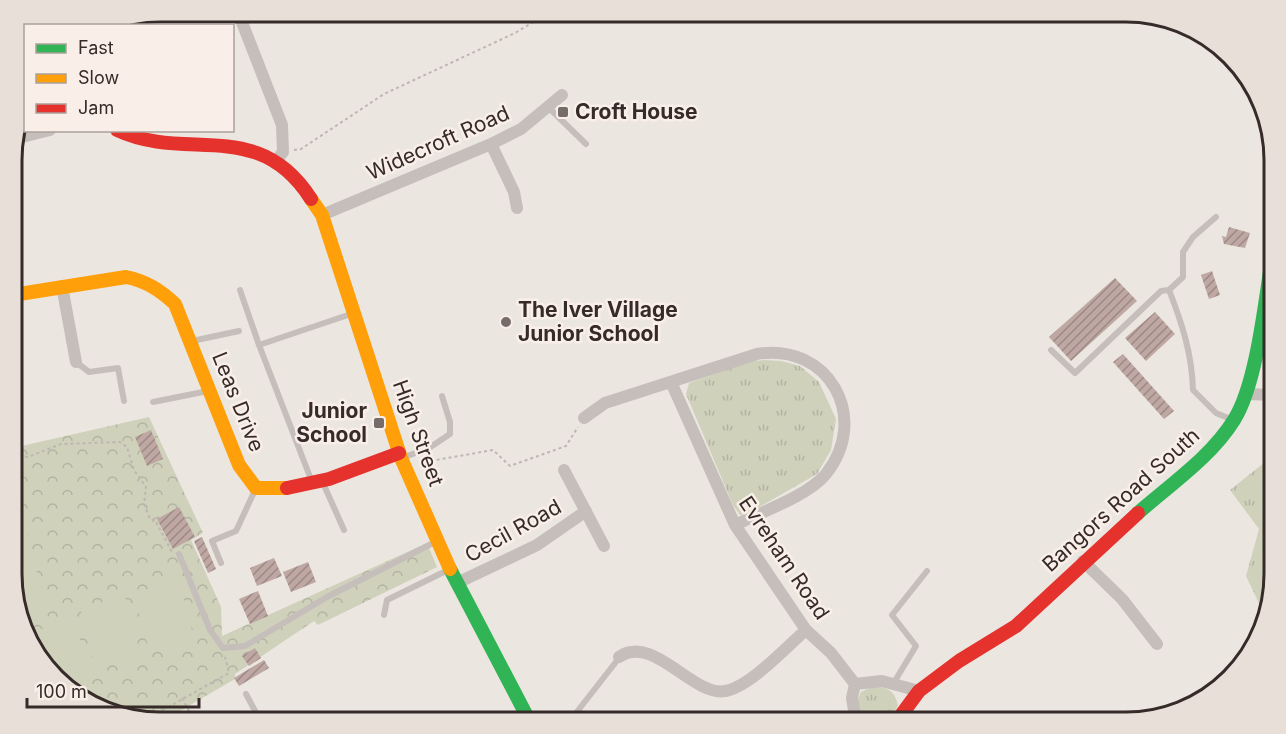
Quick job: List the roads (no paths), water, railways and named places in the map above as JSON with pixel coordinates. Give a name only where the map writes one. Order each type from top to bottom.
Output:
[{"type":"street","points":[[242,23],[282,125],[283,152],[276,160]]},
{"type":"street","name":"Widecroft Road","points":[[322,214],[491,144],[521,129],[562,95]]},
{"type":"street","points":[[25,136],[42,132]]},
{"type":"street","name":"High Street","points":[[121,132],[158,142],[221,144],[257,150],[276,160],[304,184],[322,214],[400,456],[450,569],[525,712]]},
{"type":"street","points":[[491,144],[514,192],[518,208]]},
{"type":"street","name":"Leas Drive","points":[[22,293],[126,277],[141,279],[156,286],[175,304],[239,465],[256,488]]},
{"type":"street","points":[[62,286],[76,362]]},
{"type":"street","name":"Bangors Road South","points":[[904,711],[919,691],[959,661],[1016,626],[1083,561],[1214,446],[1234,420],[1247,394],[1263,306]]},
{"type":"street","points":[[584,418],[605,403],[757,354],[780,352],[812,363],[833,384],[842,403],[845,417],[841,446],[826,474],[792,497],[735,525]]},
{"type":"street","name":"Evreham Road","points":[[671,382],[735,525],[806,630],[831,654],[855,684]]},
{"type":"street","points":[[1247,394],[1263,395]]},
{"type":"street","points":[[256,488],[279,490],[318,484],[400,456]]},
{"type":"street","points":[[564,470],[604,546]]},
{"type":"street","name":"Cecil Road","points":[[457,583],[537,545],[586,512]]},
{"type":"street","points":[[1083,561],[1122,599],[1157,644]]},
{"type":"street","points":[[619,657],[633,653],[661,658],[701,686],[723,692],[758,672],[806,630]]},
{"type":"street","points":[[854,711],[852,698],[855,684],[882,681],[919,691]]},
{"type":"lane","points":[[549,107],[586,144]]},
{"type":"lane","points":[[1051,350],[1075,373],[1161,291],[1169,290],[1183,277],[1183,252],[1193,237],[1216,218]]},
{"type":"lane","points":[[240,290],[259,345],[318,484],[344,530]]},
{"type":"lane","points":[[1169,290],[1185,334],[1192,367],[1193,390],[1216,413],[1234,420]]},
{"type":"lane","points":[[259,345],[354,312]]},
{"type":"lane","points":[[191,341],[239,331]]},
{"type":"lane","points":[[76,362],[89,372],[118,368],[124,401]]},
{"type":"lane","points":[[153,402],[209,391]]},
{"type":"lane","points":[[400,456],[429,448],[450,434],[450,422],[442,396]]},
{"type":"lane","points":[[221,563],[212,541],[236,531],[256,488]]},
{"type":"lane","points":[[179,554],[210,630],[223,648],[245,646],[327,597],[438,541]]},
{"type":"lane","points":[[384,615],[387,600],[450,569]]},
{"type":"lane","points":[[893,684],[916,646],[892,615],[927,571]]},
{"type":"lane","points":[[577,712],[619,657]]},
{"type":"lane","points":[[246,694],[256,712]]},
{"type":"place","name":"Croft House","points":[[563,112]]},
{"type":"place","name":"The Iver Village Junior School","points":[[506,322]]},
{"type":"place","name":"Junior School","points":[[379,423]]}]
